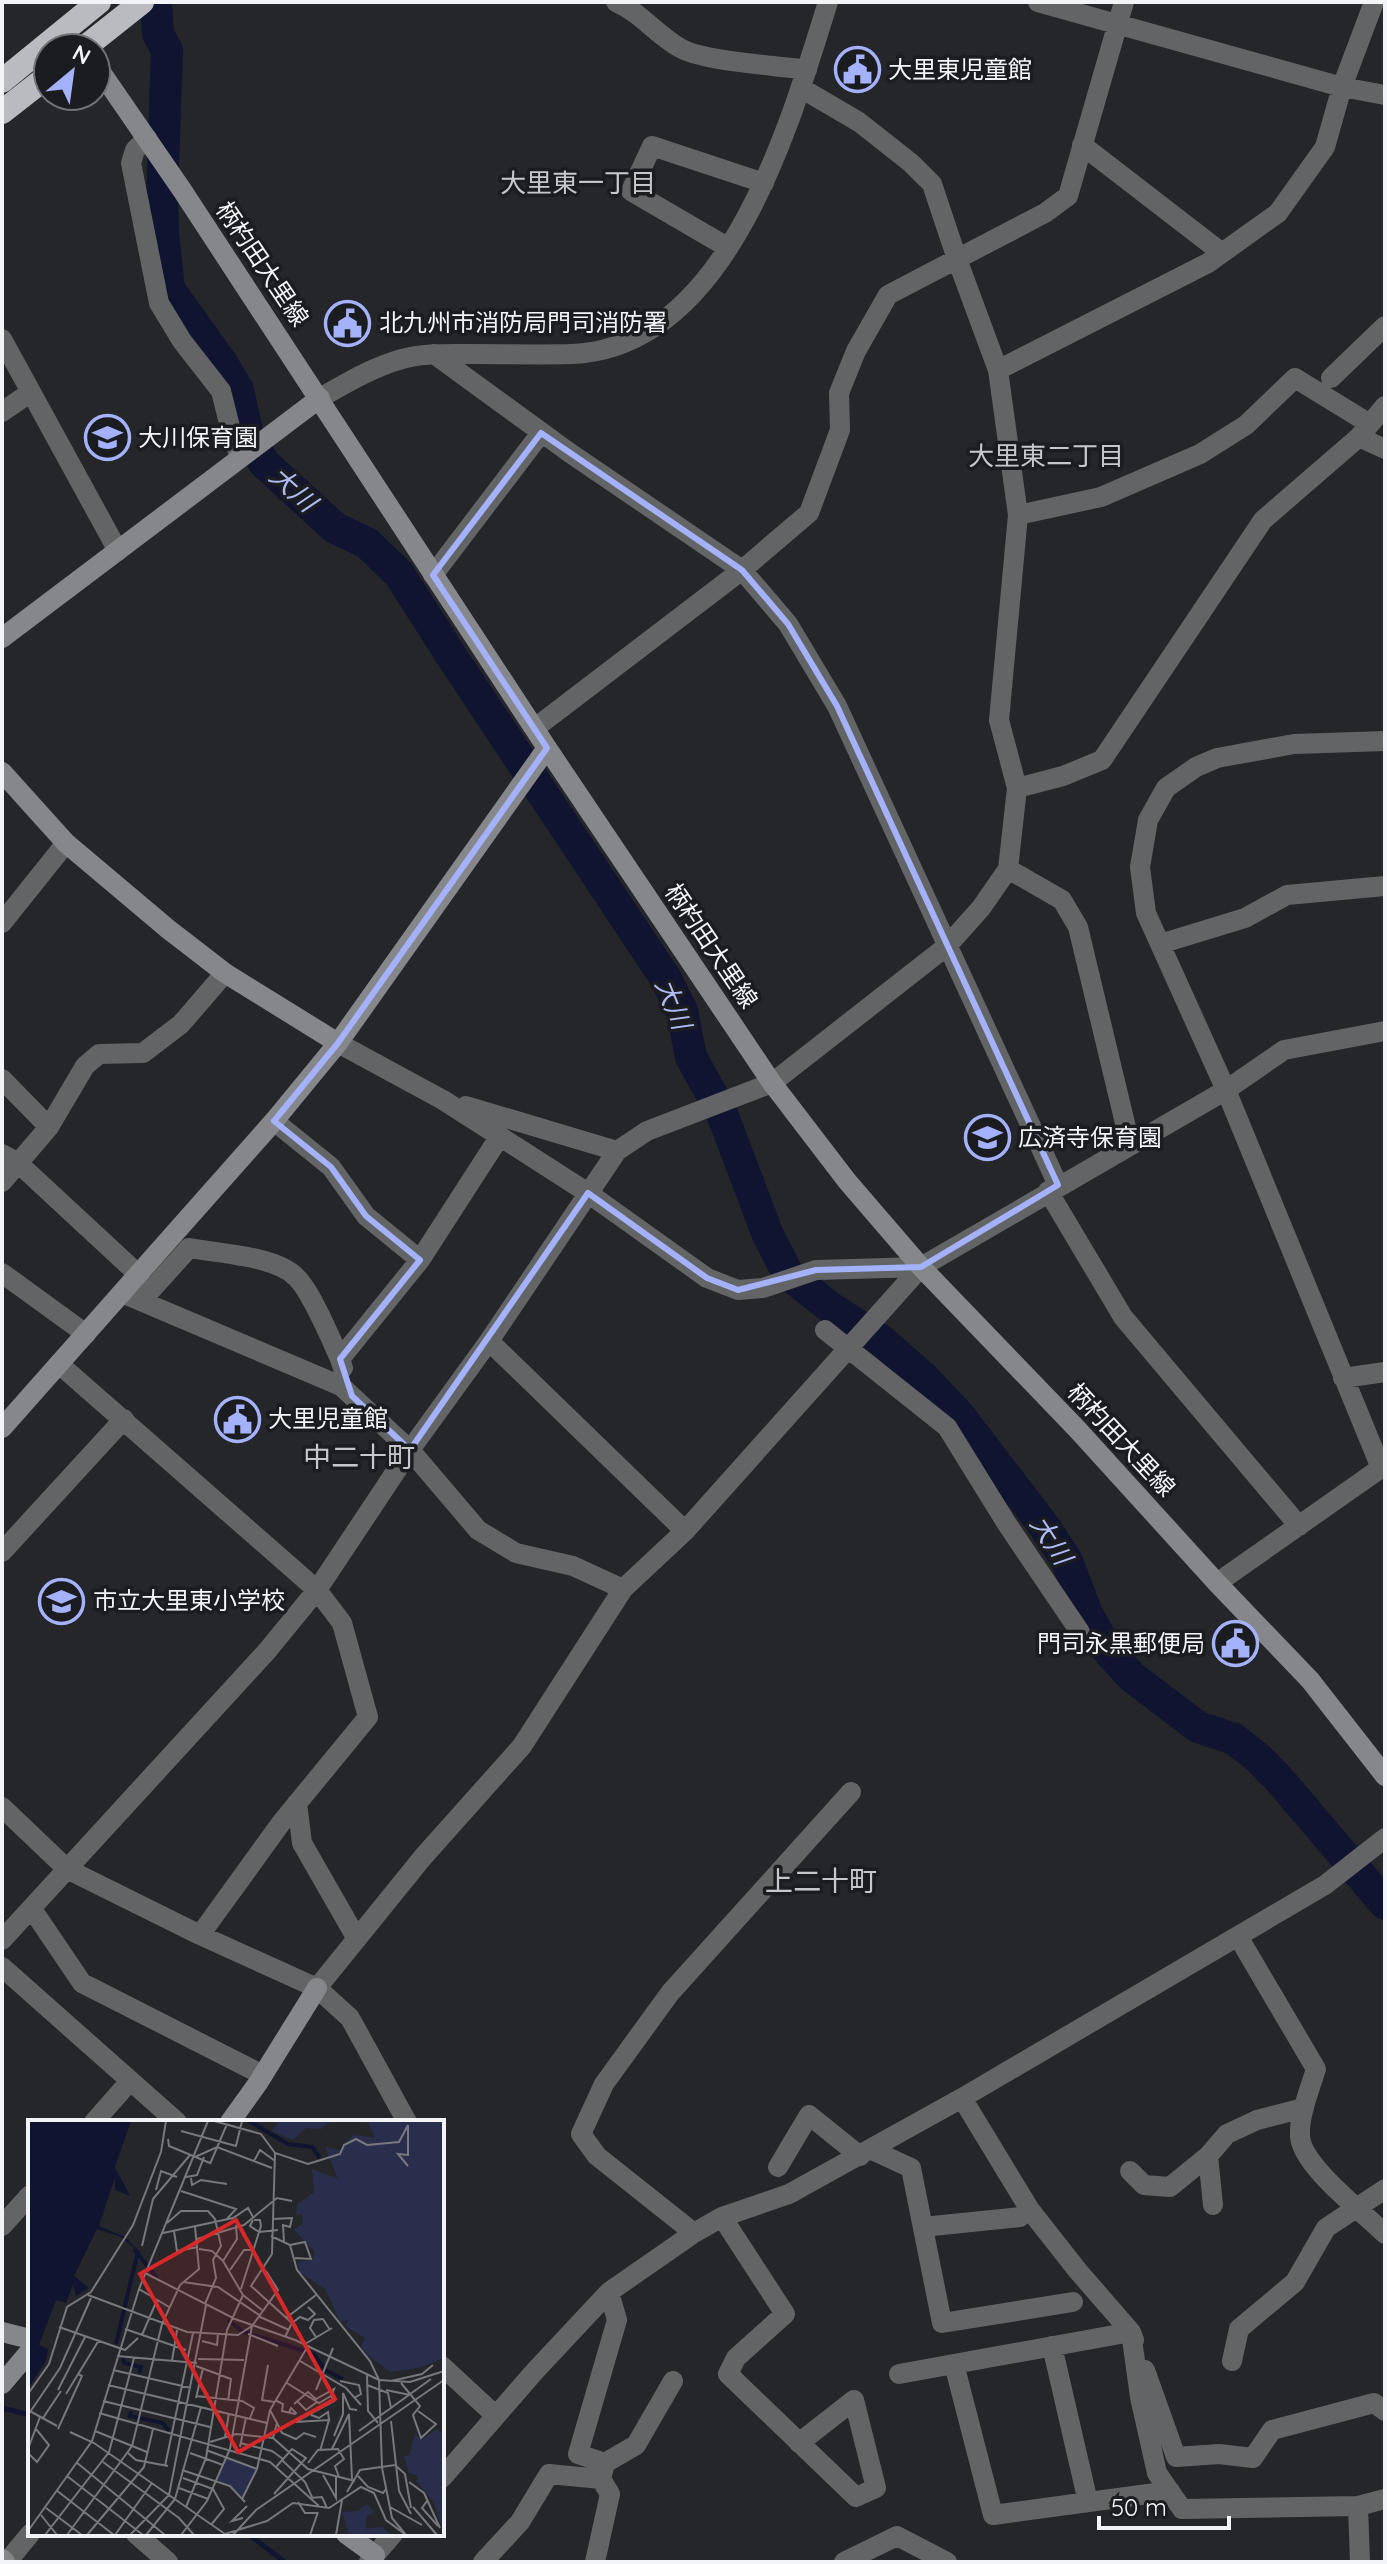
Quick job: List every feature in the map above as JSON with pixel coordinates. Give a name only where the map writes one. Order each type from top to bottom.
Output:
[{"type":"highway","points":[[2,81],[99,2]]},
{"type":"highway","points":[[104,32],[133,9]]},
{"type":"highway","points":[[2,112],[32,89]]},
{"type":"main road","points":[[68,27],[72,32]]},
{"type":"main road","name":"柄杓田大里線","points":[[112,88],[772,1083],[847,1181],[921,1267],[1077,1429],[1310,1680],[1385,1776]]},
{"type":"main road","points":[[2,638],[320,398]]},
{"type":"main road","points":[[2,1428],[274,1121],[338,1043],[547,748]]},
{"type":"main road","points":[[2,772],[66,843],[225,973],[338,1043]]},
{"type":"main road","points":[[231,2120],[317,1988]]},
{"type":"main road","points":[[2,2332],[28,2338]]},
{"type":"main road","points":[[2,2384],[28,2353]]},
{"type":"main road","points":[[348,2536],[376,2560]]},
{"type":"street","points":[[2,1940],[267,1651],[317,1590],[617,1151],[647,1131],[772,1083],[947,946],[981,908],[1008,869],[1017,788],[999,720],[1018,515],[998,370],[932,184],[911,163],[804,79],[683,49],[634,9],[616,2]]},
{"type":"street","points":[[320,398],[369,371],[403,358],[434,354],[576,354],[613,347],[647,331],[676,312],[696,292],[727,247],[764,183],[804,79],[828,2]]},
{"type":"street","points":[[1038,2],[1342,87],[1385,95]]},
{"type":"street","points":[[535,728],[742,570],[809,513],[840,430],[839,393],[856,351],[888,295],[1045,213],[1068,196],[1124,2]]},
{"type":"street","points":[[998,370],[1208,263],[1278,213],[1325,147],[1342,87],[1374,2]]},
{"type":"street","points":[[147,138],[135,150],[131,163],[159,303],[182,341],[221,391],[233,439],[242,455]]},
{"type":"street","points":[[1082,145],[1222,253]]},
{"type":"street","points":[[727,247],[631,191],[652,146],[764,183]]},
{"type":"street","points":[[1331,378],[1385,326]]},
{"type":"street","points":[[2,339],[118,551]]},
{"type":"street","points":[[434,354],[541,433],[742,570],[788,624],[837,706],[1053,1188],[1123,1317],[1299,1526]]},
{"type":"street","points":[[1018,515],[1101,497],[1200,454],[1246,425],[1295,378],[1385,449]]},
{"type":"street","points":[[2,412],[31,392]]},
{"type":"street","points":[[1017,788],[1063,776],[1102,760],[1263,520],[1364,430],[1385,406]]},
{"type":"street","points":[[433,575],[541,433]]},
{"type":"street","points":[[1217,1583],[1383,1467],[1343,1378],[1226,1090],[1146,913],[1140,867],[1148,820],[1166,788],[1196,767],[1217,758],[1294,744],[1385,741]]},
{"type":"street","points":[[2,923],[66,843]]},
{"type":"street","points":[[1008,869],[1062,900],[1078,927],[1130,1144]]},
{"type":"street","points":[[1160,944],[1245,918],[1287,895],[1385,886]]},
{"type":"street","points":[[2,1182],[10,1158],[49,1127],[85,1066],[99,1054],[143,1053],[181,1024],[225,973]]},
{"type":"street","points":[[317,1988],[423,1857],[522,1746],[623,1589],[685,1531],[921,1267],[1226,1090],[1284,1050],[1385,1031]]},
{"type":"street","points":[[338,1043],[443,1100],[588,1193],[707,1278],[738,1290],[763,1288],[816,1270],[921,1267]]},
{"type":"street","points":[[2,1079],[49,1127]]},
{"type":"street","points":[[443,1100],[617,1151]]},
{"type":"street","points":[[274,1121],[331,1167],[366,1216],[420,1260]]},
{"type":"street","points":[[340,1359],[420,1260],[500,1136]]},
{"type":"street","points":[[10,1158],[139,1275]]},
{"type":"street","points":[[142,1300],[189,1248],[271,1263],[296,1276],[320,1315],[340,1359],[352,1396]]},
{"type":"street","points":[[2,1273],[86,1334]]},
{"type":"street","points":[[122,1293],[341,1386],[410,1450],[478,1530],[516,1553],[573,1566],[623,1589]]},
{"type":"street","points":[[825,1330],[947,1427],[1007,1524],[1080,1632]]},
{"type":"street","points":[[489,1341],[685,1531]]},
{"type":"street","points":[[59,1364],[317,1590],[342,1623],[368,1717],[297,1803],[200,1935]]},
{"type":"street","points":[[1343,1378],[1385,1372]]},
{"type":"street","points":[[2,1552],[124,1419]]},
{"type":"street","points":[[694,2233],[597,2156],[581,2134],[604,2084],[670,1993],[851,1792]]},
{"type":"street","points":[[297,1803],[302,1843],[357,1939]]},
{"type":"street","points":[[2,1807],[67,1869],[200,1935],[317,1988],[350,2018],[406,2120]]},
{"type":"street","points":[[444,2476],[609,2292],[694,2233],[722,2217],[789,2194],[866,2153],[1239,1938],[1325,1885],[1385,1838]]},
{"type":"street","points":[[32,1909],[82,1983],[263,2075]]},
{"type":"street","points":[[1239,1938],[1316,2069],[1304,2108],[1300,2138],[1319,2173],[1385,2234]]},
{"type":"street","points":[[2,1967],[175,2120]]},
{"type":"street","points":[[96,2120],[130,2081]]},
{"type":"street","points":[[962,2098],[1030,2210],[1131,2332],[1176,2457],[1219,2454],[1253,2458],[1272,2430],[1374,2403],[1385,2411]]},
{"type":"street","points":[[1130,2171],[1144,2185],[1170,2187],[1208,2156],[1227,2134],[1257,2120],[1304,2108]]},
{"type":"street","points":[[778,2167],[809,2115],[866,2153],[911,2168],[942,2323],[1073,2302]]},
{"type":"street","points":[[1208,2156],[1213,2205]]},
{"type":"street","points":[[1232,2361],[1239,2329],[1295,2282],[1326,2228],[1385,2189]]},
{"type":"street","points":[[2,2226],[28,2197]]},
{"type":"street","points":[[722,2217],[785,2314],[736,2358],[728,2374],[799,2443],[856,2497],[876,2488],[854,2400],[799,2443]]},
{"type":"street","points":[[923,2227],[1020,2217]]},
{"type":"street","points":[[595,2562],[610,2494],[603,2471],[578,2454],[617,2320],[609,2292]]},
{"type":"street","points":[[899,2374],[1131,2332]]},
{"type":"street","points":[[1131,2332],[1140,2397],[1157,2473],[1182,2509],[1358,2506],[1385,2499]]},
{"type":"street","points":[[1052,2346],[1088,2502]]},
{"type":"street","points":[[954,2364],[993,2515],[1170,2491]]},
{"type":"street","points":[[444,2368],[496,2416]]},
{"type":"street","points":[[483,2562],[520,2522],[549,2474],[603,2471],[636,2445],[673,2381]]},
{"type":"street","points":[[1358,2506],[1360,2562]]},
{"type":"street","points":[[5,2561],[28,2536]]},
{"type":"street","points":[[138,2536],[168,2562]]},
{"type":"street","points":[[376,2560],[392,2536]]},
{"type":"street","points":[[844,2562],[897,2536],[947,2562]]},
{"type":"highlighted area","points":[[541,433],[742,570],[788,624],[837,706],[1058,1185],[921,1267],[816,1270],[738,1290],[707,1278],[588,1193],[410,1450],[352,1396],[340,1359],[420,1260],[366,1216],[331,1167],[274,1121],[338,1043],[547,748],[433,575]]},
{"type":"waterway","name":"大川","points":[[156,2],[158,34],[167,50],[162,197],[169,289],[238,390],[248,435],[264,463],[335,528],[367,543],[399,574],[666,979],[682,1011],[691,1057],[721,1111],[768,1235],[788,1274],[831,1308],[882,1341],[924,1378],[959,1415],[1044,1526],[1067,1561],[1087,1614],[1109,1652],[1132,1677],[1198,1727],[1234,1739],[1257,1757],[1385,1904]]},
{"type":"waterway","points":[[2,2408],[28,2414]]},
{"type":"waterway","points":[[251,2536],[285,2562]]},
{"type":"place","name":"大里東児童館","points":[[857,70]]},
{"type":"place","name":"北九州市消防局門司消防署","points":[[348,323]]},
{"type":"place","name":"大川保育園","points":[[107,438]]},
{"type":"place","name":"広済寺保育園","points":[[987,1138]]},
{"type":"place","name":"大里児童館","points":[[237,1419]]},
{"type":"place","name":"市立大里東小学校","points":[[62,1601]]},
{"type":"place","name":"門司永黒郵便局","points":[[1236,1644]]},
{"type":"district","name":"大里東一丁目","points":[[578,183]]},
{"type":"district","name":"大里東二丁目","points":[[1046,456]]},
{"type":"district","name":"中二十町","points":[[359,1457]]},
{"type":"district","name":"上二十町","points":[[821,1881]]}]
